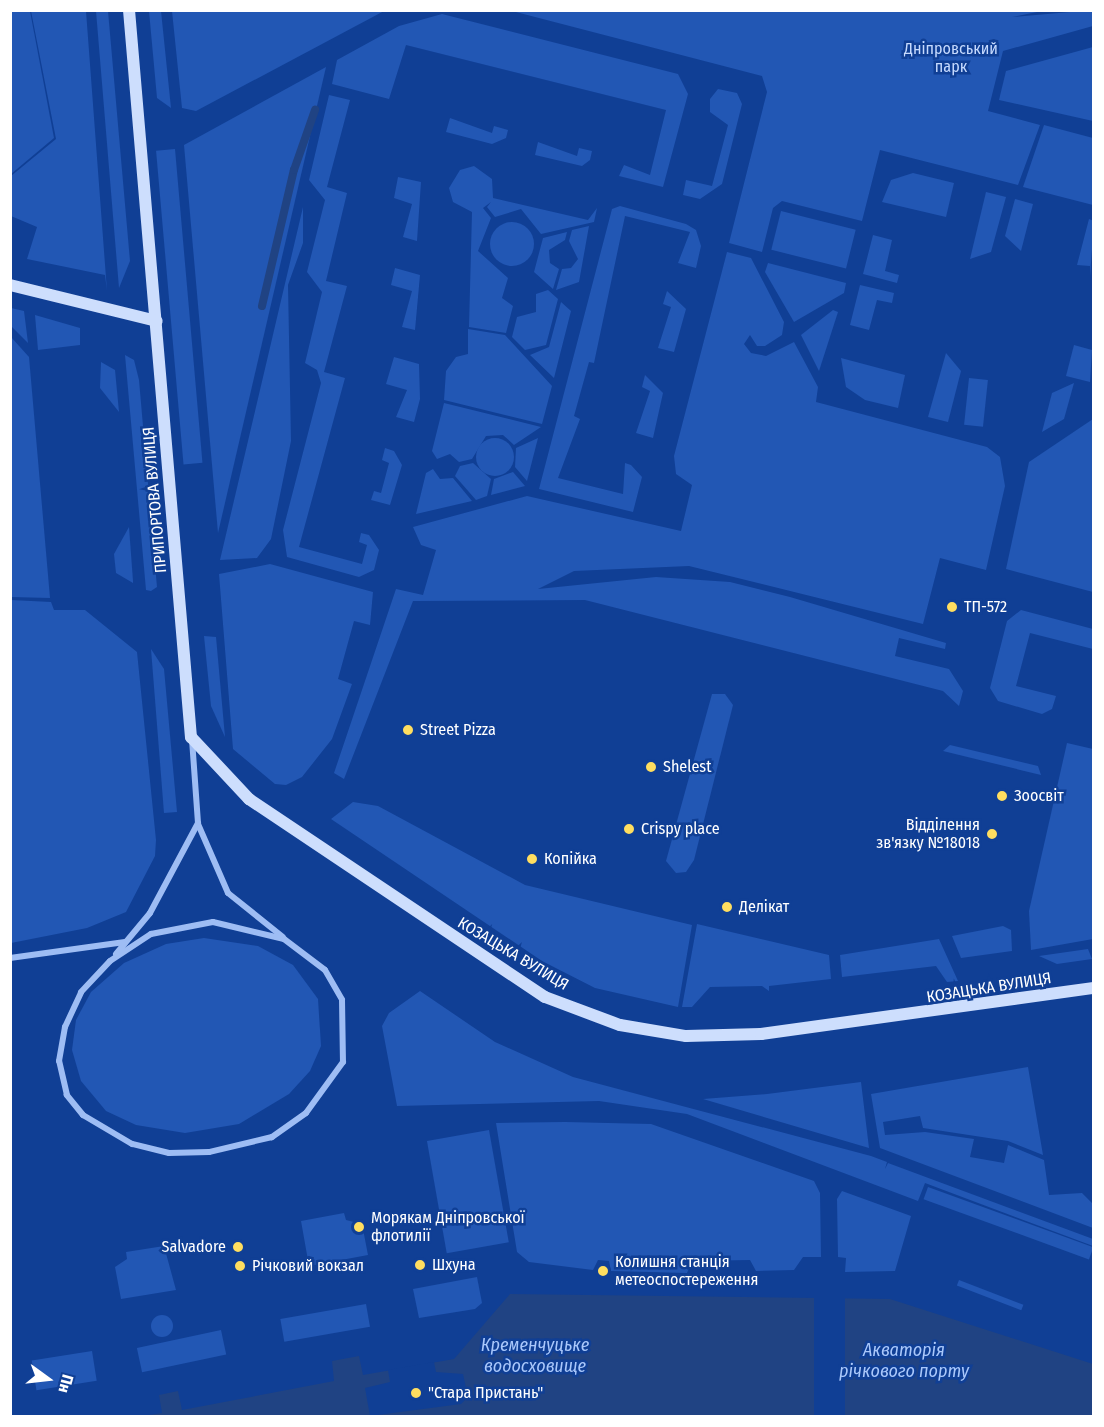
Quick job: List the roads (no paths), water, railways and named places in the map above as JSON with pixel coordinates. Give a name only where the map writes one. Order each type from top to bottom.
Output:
[{"type":"main road","name":"ПРИПОРТОВА ВУЛИЦЯ","points":[[129,10],[191,737]]},
{"type":"main road","points":[[10,285],[156,321]]},
{"type":"main road","name":"КОЗАЦЬКА ВУЛИЦЯ","points":[[191,737],[249,799],[469,950],[545,997],[620,1025],[686,1036],[761,1034],[1094,988]]},
{"type":"street","name":"ПРИПОРТОВА ВУЛИЦЯ","points":[[191,737],[198,824]]},
{"type":"street","points":[[198,824],[228,893],[335,983],[344,1011],[343,1062],[325,1093],[290,1126],[272,1137],[209,1152],[169,1153],[132,1144],[83,1114],[67,1095],[59,1061],[65,1027],[81,992],[126,942],[170,880],[198,824]]},
{"type":"street","points":[[110,961],[150,934],[187,924],[213,922],[284,939]]},
{"type":"street","points":[[10,958],[126,942]]},
{"type":"water","name":"Кременчуцьке водосховище","points":[[510,1294],[890,1299],[1093,1364],[1093,1416],[143,1416],[162,1413],[159,1395],[178,1391],[182,1410],[334,1381],[332,1361],[359,1356],[363,1375],[454,1359]]},
{"type":"waterway","points":[[262,306],[294,170],[315,110]]},
{"type":"place","name":"ТП-572","points":[[952,607]]},
{"type":"place","name":"Street Pizza","points":[[408,730]]},
{"type":"place","name":"Shelest","points":[[651,767]]},
{"type":"place","name":"Зоосвіт","points":[[1002,796]]},
{"type":"place","name":"Crispy place","points":[[629,829]]},
{"type":"place","name":"Відділення зв'язку №18018","points":[[992,834]]},
{"type":"place","name":"Копійка","points":[[532,859]]},
{"type":"place","name":"Делікат","points":[[727,907]]},
{"type":"place","name":"Морякам Дніпровської флотилії","points":[[359,1227]]},
{"type":"place","name":"Salvadore","points":[[238,1247]]},
{"type":"place","name":"Шхуна","points":[[420,1265]]},
{"type":"place","name":"Річковий вокзал","points":[[240,1266]]},
{"type":"place","name":"Колишня станція метеоспостереження","points":[[603,1271]]},
{"type":"place","name":"\"Стара Пристань\"","points":[[416,1393]]},
{"type":"park label","name":"Дніпровський парк","points":[[951,58]]},
{"type":"water label","name":"Акваторія річкового порту","points":[[904,1361]]}]
